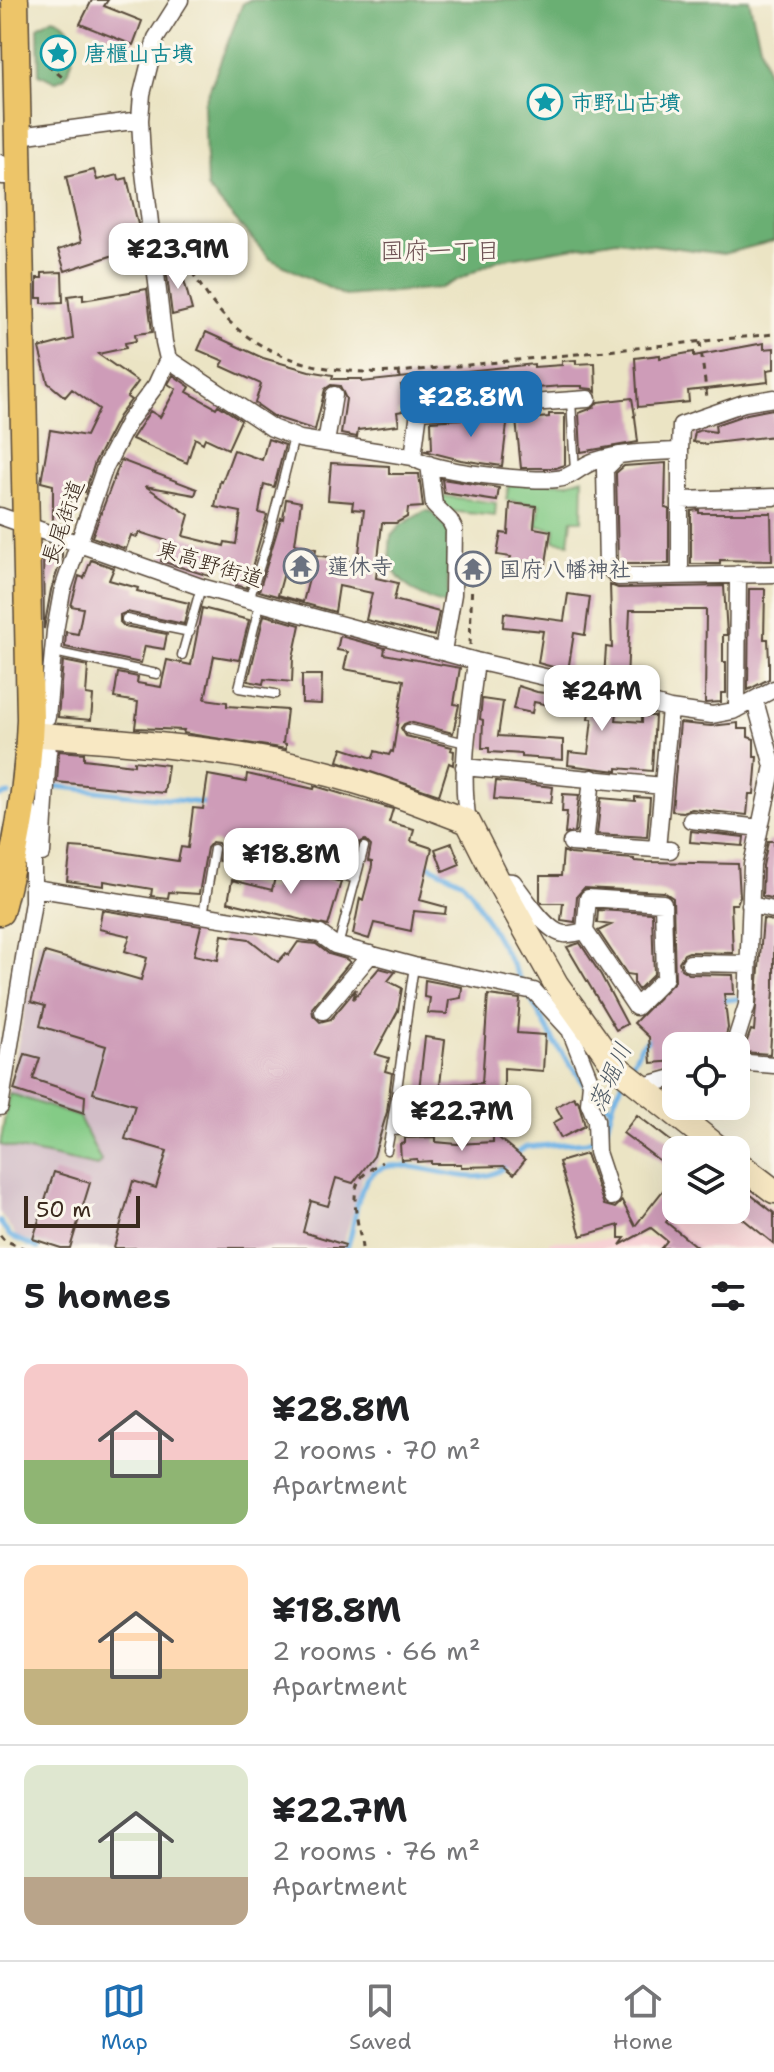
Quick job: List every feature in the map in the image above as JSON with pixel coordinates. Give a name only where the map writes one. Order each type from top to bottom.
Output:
[{"type":"main road","points":[[15,0],[19,136],[9,170],[26,525],[41,734],[14,858],[26,898]]},
{"type":"street","points":[[180,0],[156,38],[142,94],[140,120],[168,359],[272,428],[294,436],[516,478],[560,479],[590,462],[621,454],[680,451]]},
{"type":"street","points":[[19,136],[140,120]]},
{"type":"street","name":"長尾街道","points":[[0,1107],[26,898],[41,734],[62,592],[105,467],[129,421],[156,385],[168,359]]},
{"type":"street","points":[[326,443],[334,395]]},
{"type":"street","points":[[680,576],[681,425],[744,403],[774,398]]},
{"type":"street","points":[[443,651],[453,594],[454,529],[434,505],[421,460],[419,411],[580,400]]},
{"type":"street","points":[[621,454],[605,469],[607,566],[618,577],[774,574]]},
{"type":"street","points":[[681,500],[774,497]]},
{"type":"street","name":"東高野街道","points":[[0,516],[201,587],[670,709],[712,715],[737,709],[774,689]]},
{"type":"street","points":[[737,709],[738,574]]},
{"type":"street","points":[[476,661],[464,767],[468,822],[576,1026],[591,1083],[589,1103],[596,1120],[597,1152],[612,1197]]},
{"type":"street","points":[[738,1032],[747,998],[752,865],[766,818],[774,766],[767,723],[755,701]]},
{"type":"street","points":[[592,778],[578,844],[664,850],[663,786],[670,709]]},
{"type":"street","points":[[41,734],[175,748],[304,769],[358,782],[468,822]]},
{"type":"street","points":[[464,767],[663,786]]},
{"type":"street","points":[[25,798],[33,840],[26,898],[203,916],[320,934],[338,946],[414,966],[534,991],[576,1026],[614,1065],[703,1136]]},
{"type":"street","points":[[691,820],[766,818]]},
{"type":"street","points":[[498,881],[513,882],[555,931],[564,934],[585,931]]},
{"type":"street","points":[[588,898],[663,903],[665,978],[636,1007],[585,931],[588,898]]},
{"type":"street","points":[[750,905],[774,910]]},
{"type":"street","points":[[323,1011],[371,954]]},
{"type":"street","points":[[690,963],[747,964]]},
{"type":"street","points":[[750,1063],[774,1065]]},
{"type":"street","points":[[640,1087],[662,1081]]},
{"type":"street","points":[[750,1173],[774,1191]]},
{"type":"lane","points":[[575,473],[580,400]]},
{"type":"lane","points":[[275,694],[239,688],[267,543],[294,436]]},
{"type":"lane","points":[[182,655],[201,587]]},
{"type":"lane","points":[[126,619],[190,632]]},
{"type":"lane","points":[[53,652],[157,674]]},
{"type":"lane","points":[[408,729],[467,743]]},
{"type":"lane","points":[[338,946],[364,847]]},
{"type":"lane","points":[[203,916],[214,849]]},
{"type":"lane","points":[[280,857],[356,879]]},
{"type":"lane","points":[[387,1150],[414,966]]},
{"type":"lane","points":[[391,1131],[501,1125]]},
{"type":"path","points":[[48,65],[62,77]]},
{"type":"path","points":[[164,227],[219,311],[232,325],[281,355],[316,366],[347,371],[399,372],[774,334]]},
{"type":"path","points":[[700,342],[710,414]]},
{"type":"path","points":[[471,625],[472,576]]},
{"type":"path","points":[[362,1248],[359,1217],[353,1205],[359,1179],[384,1160],[387,1150]]},
{"type":"path","points":[[0,1235],[23,1248]]},
{"type":"shaded area","points":[[38,940],[231,1006],[297,1006],[390,1056],[388,1069],[396,1074],[389,1129],[376,1166],[362,1178],[342,1248],[52,1248],[17,1237],[0,1213],[0,1145],[96,1166],[101,1160],[79,1117],[9,1093]]},
{"type":"shaded area","points":[[750,1189],[774,1210],[774,1248],[550,1248],[549,1241],[656,1238],[670,1224],[750,1224]]},
{"type":"green space","points":[[250,0],[749,0],[774,101],[774,241],[723,254],[617,240],[498,260],[441,288],[345,296],[270,259],[207,188],[204,104],[243,3]]},
{"type":"green space","points":[[53,18],[68,28],[73,43],[69,70],[65,77],[55,82],[39,74],[38,27]]},
{"type":"green space","points":[[583,478],[582,520],[572,520],[569,543],[554,541],[555,529],[537,526],[540,505],[506,500],[509,482],[567,483]]},
{"type":"green space","points":[[435,495],[496,503],[495,516],[449,511]]},
{"type":"green space","points":[[430,511],[448,529],[448,604],[409,588],[390,561],[391,536],[401,525]]},
{"type":"green space","points":[[9,1093],[79,1117],[101,1161],[97,1166],[0,1145]]},
{"type":"building","points":[[92,0],[108,0],[104,6],[142,21],[133,45],[80,24]]},
{"type":"building","points":[[94,170],[97,180],[118,175],[119,180],[127,178],[141,237],[136,238],[138,244],[116,250],[117,254],[65,271],[58,250],[81,242],[66,177]]},
{"type":"building","points":[[180,265],[192,310],[172,315],[166,268]]},
{"type":"building","points":[[62,272],[63,302],[42,303],[42,298],[37,298],[37,278],[42,278],[42,273]]},
{"type":"building","points":[[147,289],[152,332],[135,334],[136,341],[125,343],[126,348],[98,354],[138,382],[127,397],[131,400],[95,462],[85,492],[70,487],[70,526],[53,523],[53,485],[41,482],[50,430],[86,436],[99,409],[72,389],[65,397],[48,383],[39,348],[73,339],[68,296],[83,294],[83,300]]},
{"type":"building","points":[[206,332],[263,358],[333,375],[332,379],[362,379],[362,382],[534,364],[534,367],[562,365],[562,361],[576,360],[576,364],[595,363],[596,392],[582,386],[563,386],[536,388],[537,392],[418,400],[410,404],[408,410],[397,412],[399,425],[358,430],[357,437],[341,434],[346,399],[340,386],[331,385],[325,389],[315,430],[275,417],[255,403],[261,384],[221,366],[224,361],[198,350]]},
{"type":"building","points":[[764,343],[764,349],[774,348],[774,369],[767,370],[768,382],[688,391],[689,402],[638,407],[635,358],[660,355],[660,358],[694,352],[694,356]]},
{"type":"building","points":[[173,375],[190,387],[187,392],[216,408],[218,405],[241,420],[228,449],[205,438],[203,443],[195,438],[187,463],[132,439],[150,411],[160,417],[176,389],[168,384]]},
{"type":"building","points":[[632,398],[638,442],[581,452],[579,413],[593,408],[598,402]]},
{"type":"building","points":[[773,409],[774,436],[706,444],[693,442],[695,432],[716,432],[715,425]]},
{"type":"building","points":[[549,414],[565,414],[565,465],[521,468],[516,420],[549,417]]},
{"type":"building","points":[[508,416],[502,466],[425,451],[432,449],[431,421]]},
{"type":"building","points":[[268,439],[285,445],[274,487],[264,484],[259,513],[267,515],[246,588],[236,585],[239,567],[212,561],[209,576],[161,561],[167,541],[139,532],[137,537],[131,535],[126,549],[92,537],[121,460],[197,489],[195,495],[145,486],[189,515],[183,536],[224,546],[225,542],[236,544],[241,512],[215,507],[220,481],[234,450],[262,460]]},
{"type":"building","points":[[331,463],[389,466],[389,474],[419,474],[423,507],[408,508],[407,517],[396,523],[382,523],[376,578],[398,583],[394,600],[439,612],[434,636],[366,620],[372,593],[339,586],[335,612],[259,591],[283,519],[286,499],[301,502],[295,544],[316,549],[315,555],[358,562],[364,510],[352,509],[353,502],[328,500]],"holes":[[[284,573],[309,579],[303,602],[278,595]]]},
{"type":"building","points":[[666,463],[669,564],[621,564],[618,561],[616,473],[624,466]]},
{"type":"building","points":[[442,479],[499,488],[497,501],[444,493]]},
{"type":"building","points":[[510,503],[536,506],[534,528],[551,531],[546,563],[510,560],[511,557],[497,555],[501,533],[508,534]]},
{"type":"building","points":[[699,510],[699,513],[771,513],[772,561],[720,560],[720,564],[691,564],[691,511]]},
{"type":"building","points":[[43,547],[62,550],[44,629]]},
{"type":"building","points":[[91,560],[114,568],[109,580],[138,588],[137,591],[189,603],[184,624],[127,612],[120,615],[124,626],[167,634],[164,649],[145,646],[141,663],[65,647],[66,632],[78,634],[83,608],[71,606],[79,576],[84,578]]},
{"type":"building","points":[[610,585],[618,588],[724,586],[727,635],[723,635],[723,662],[726,662],[726,693],[721,693],[721,702],[705,703],[706,610],[630,610],[627,680],[604,678],[606,647],[612,648]]},
{"type":"building","points":[[749,589],[765,589],[764,639],[768,639],[769,679],[748,690]]},
{"type":"building","points":[[568,594],[590,597],[585,635],[574,633],[568,671],[538,663],[543,631],[503,627],[504,613],[564,621]]},
{"type":"building","points":[[202,608],[249,620],[239,660],[214,656],[205,699],[227,702],[227,706],[287,710],[283,743],[286,749],[183,733],[184,730],[135,728],[138,702],[114,698],[118,673],[138,677],[137,683],[161,687],[167,660],[191,665]]},
{"type":"building","points":[[264,615],[300,625],[292,682],[264,679],[263,684],[248,681]]},
{"type":"building","points":[[340,636],[385,648],[384,654],[460,668],[454,704],[459,705],[453,733],[409,722],[401,728],[406,736],[452,747],[453,765],[449,763],[439,795],[338,761],[342,748],[373,758],[375,751],[389,755],[393,752],[404,680],[344,669],[348,652],[337,650]]},
{"type":"building","points":[[63,661],[88,666],[86,695],[93,696],[91,720],[58,717]]},
{"type":"building","points":[[302,675],[322,675],[321,704],[302,703]]},
{"type":"building","points":[[518,686],[618,705],[616,720],[642,722],[642,716],[655,716],[652,771],[617,768],[617,771],[568,765],[569,752],[588,754],[592,719],[588,719],[589,713],[534,702],[532,713],[513,709]]},
{"type":"building","points":[[482,699],[503,702],[498,736],[563,740],[563,760],[522,757],[522,754],[489,752],[489,748],[482,748]]},
{"type":"building","points":[[680,723],[711,726],[738,723],[738,729],[748,729],[748,737],[754,739],[754,757],[757,757],[754,794],[749,794],[747,815],[692,809],[672,811]]},
{"type":"building","points":[[59,751],[84,753],[84,759],[134,765],[134,761],[168,765],[164,793],[57,782]]},
{"type":"building","points":[[247,774],[314,789],[315,786],[393,809],[389,822],[414,829],[411,841],[432,848],[420,900],[446,907],[445,914],[414,911],[411,931],[374,923],[369,939],[353,934],[360,898],[363,900],[372,866],[372,862],[368,861],[371,846],[365,840],[359,843],[354,857],[276,836],[274,845],[247,841],[242,866],[219,861],[221,847],[212,842],[207,848],[199,894],[169,892],[168,898],[151,896],[152,889],[104,881],[104,886],[67,881],[71,847],[178,861],[181,847],[188,848],[193,808],[203,809],[208,775],[246,782]]},
{"type":"building","points":[[496,781],[553,787],[551,803],[494,799]]},
{"type":"building","points":[[563,794],[579,795],[575,832],[565,834],[567,812],[562,812]]},
{"type":"building","points":[[635,797],[650,798],[647,837],[597,834],[601,798],[635,801]]},
{"type":"building","points":[[691,831],[744,837],[743,846],[690,842]]},
{"type":"building","points":[[768,841],[774,841],[774,899],[762,896]]},
{"type":"building","points":[[452,843],[460,864],[443,871],[435,849]]},
{"type":"building","points":[[563,851],[634,861],[738,864],[740,896],[737,904],[731,904],[733,953],[689,952],[679,962],[681,969],[689,974],[733,975],[734,994],[724,994],[727,1032],[662,1032],[662,1062],[651,1063],[649,1037],[634,1023],[675,981],[673,898],[664,892],[584,888],[577,896],[575,922],[561,920],[563,903],[542,903],[540,900],[540,876],[561,876]]},
{"type":"building","points":[[278,865],[341,882],[328,926],[228,902],[232,880],[272,890]]},
{"type":"building","points":[[102,910],[201,926],[194,955],[218,960],[222,935],[249,939],[278,962],[286,953],[289,955],[298,942],[316,944],[329,954],[346,959],[350,962],[312,1008],[313,1015],[320,1022],[331,1019],[356,989],[353,999],[379,968],[395,972],[388,981],[402,988],[398,1011],[375,1054],[389,1058],[385,1071],[392,1073],[387,1112],[374,1156],[353,1183],[336,1178],[328,1206],[311,1201],[303,1232],[345,1245],[344,1248],[114,1248],[133,1181],[156,1188],[167,1151],[125,1139],[135,1105],[93,1093],[106,1046],[40,1026],[45,1006],[31,1002],[45,952],[141,980],[147,958],[125,951],[130,936],[99,929]]},
{"type":"building","points":[[598,910],[652,913],[654,974],[638,990],[634,975],[627,974],[598,931],[611,925],[597,923]]},
{"type":"building","points":[[763,919],[774,921],[770,1054],[750,1053],[750,1033],[754,1031]]},
{"type":"building","points":[[580,943],[627,1024],[616,1030],[567,947]]},
{"type":"building","points":[[425,980],[462,987],[461,998],[449,1000],[447,1014],[428,1013],[430,998],[424,997]]},
{"type":"building","points":[[488,995],[520,999],[517,1033],[545,1035],[543,1071],[504,1068],[504,1092],[510,1092],[510,1104],[478,1105],[479,1108],[465,1111],[416,1113],[414,1090],[419,1090],[425,1037],[445,1040],[440,1085],[482,1083]]},
{"type":"building","points":[[25,1054],[40,1058],[33,1079],[85,1096],[84,1113],[14,1090]]},
{"type":"building","points":[[574,1097],[578,1100],[585,1126],[561,1138],[553,1123],[562,1118],[556,1107]]},
{"type":"building","points":[[637,1115],[664,1136],[662,1162],[623,1133]]},
{"type":"building","points":[[493,1133],[525,1160],[514,1174],[504,1166],[461,1167],[461,1164],[401,1160],[400,1144],[405,1143],[405,1138],[436,1137],[436,1142],[457,1144],[493,1142]]},
{"type":"building","points":[[586,1154],[604,1205],[615,1208],[622,1201],[635,1226],[662,1192],[662,1224],[668,1224],[698,1248],[661,1248],[667,1241],[651,1228],[620,1245],[625,1238],[619,1238],[619,1225],[581,1236],[559,1162]]},
{"type":"building","points":[[54,1172],[90,1183],[70,1248],[33,1239]]},
{"type":"building","points":[[750,1194],[774,1213],[774,1244],[749,1224]]},
{"type":"waterway","points":[[53,786],[211,804]]},
{"type":"waterway","points":[[0,796],[9,794]]},
{"type":"waterway","points":[[424,863],[463,882],[523,984]]},
{"type":"waterway","points":[[529,996],[555,1043],[586,1086]]},
{"type":"waterway","name":"落堀川","points":[[719,1001],[744,998]]},
{"type":"waterway","name":"落堀川","points":[[629,1070],[641,1046],[652,1036]]},
{"type":"waterway","name":"落堀川","points":[[514,1155],[526,1147],[587,1142],[605,1134],[615,1097],[623,1082]]},
{"type":"waterway","points":[[595,1096],[612,1108]]},
{"type":"waterway","name":"落堀川","points":[[347,1248],[361,1191],[377,1170],[393,1166],[412,1167],[475,1177],[493,1174],[508,1163]]},
{"type":"waterway","name":"落堀川","points":[[0,1222],[10,1236],[38,1248]]},
{"type":"place","name":"唐櫃山古墳","points":[[58,53]]},
{"type":"place","name":"市野山古墳","points":[[545,102]]},
{"type":"place","name":"蓮休寺","points":[[301,566]]},
{"type":"place","name":"国府八幡神社","points":[[473,569]]},
{"type":"district","name":"国府一丁目","points":[[440,251]]}]
